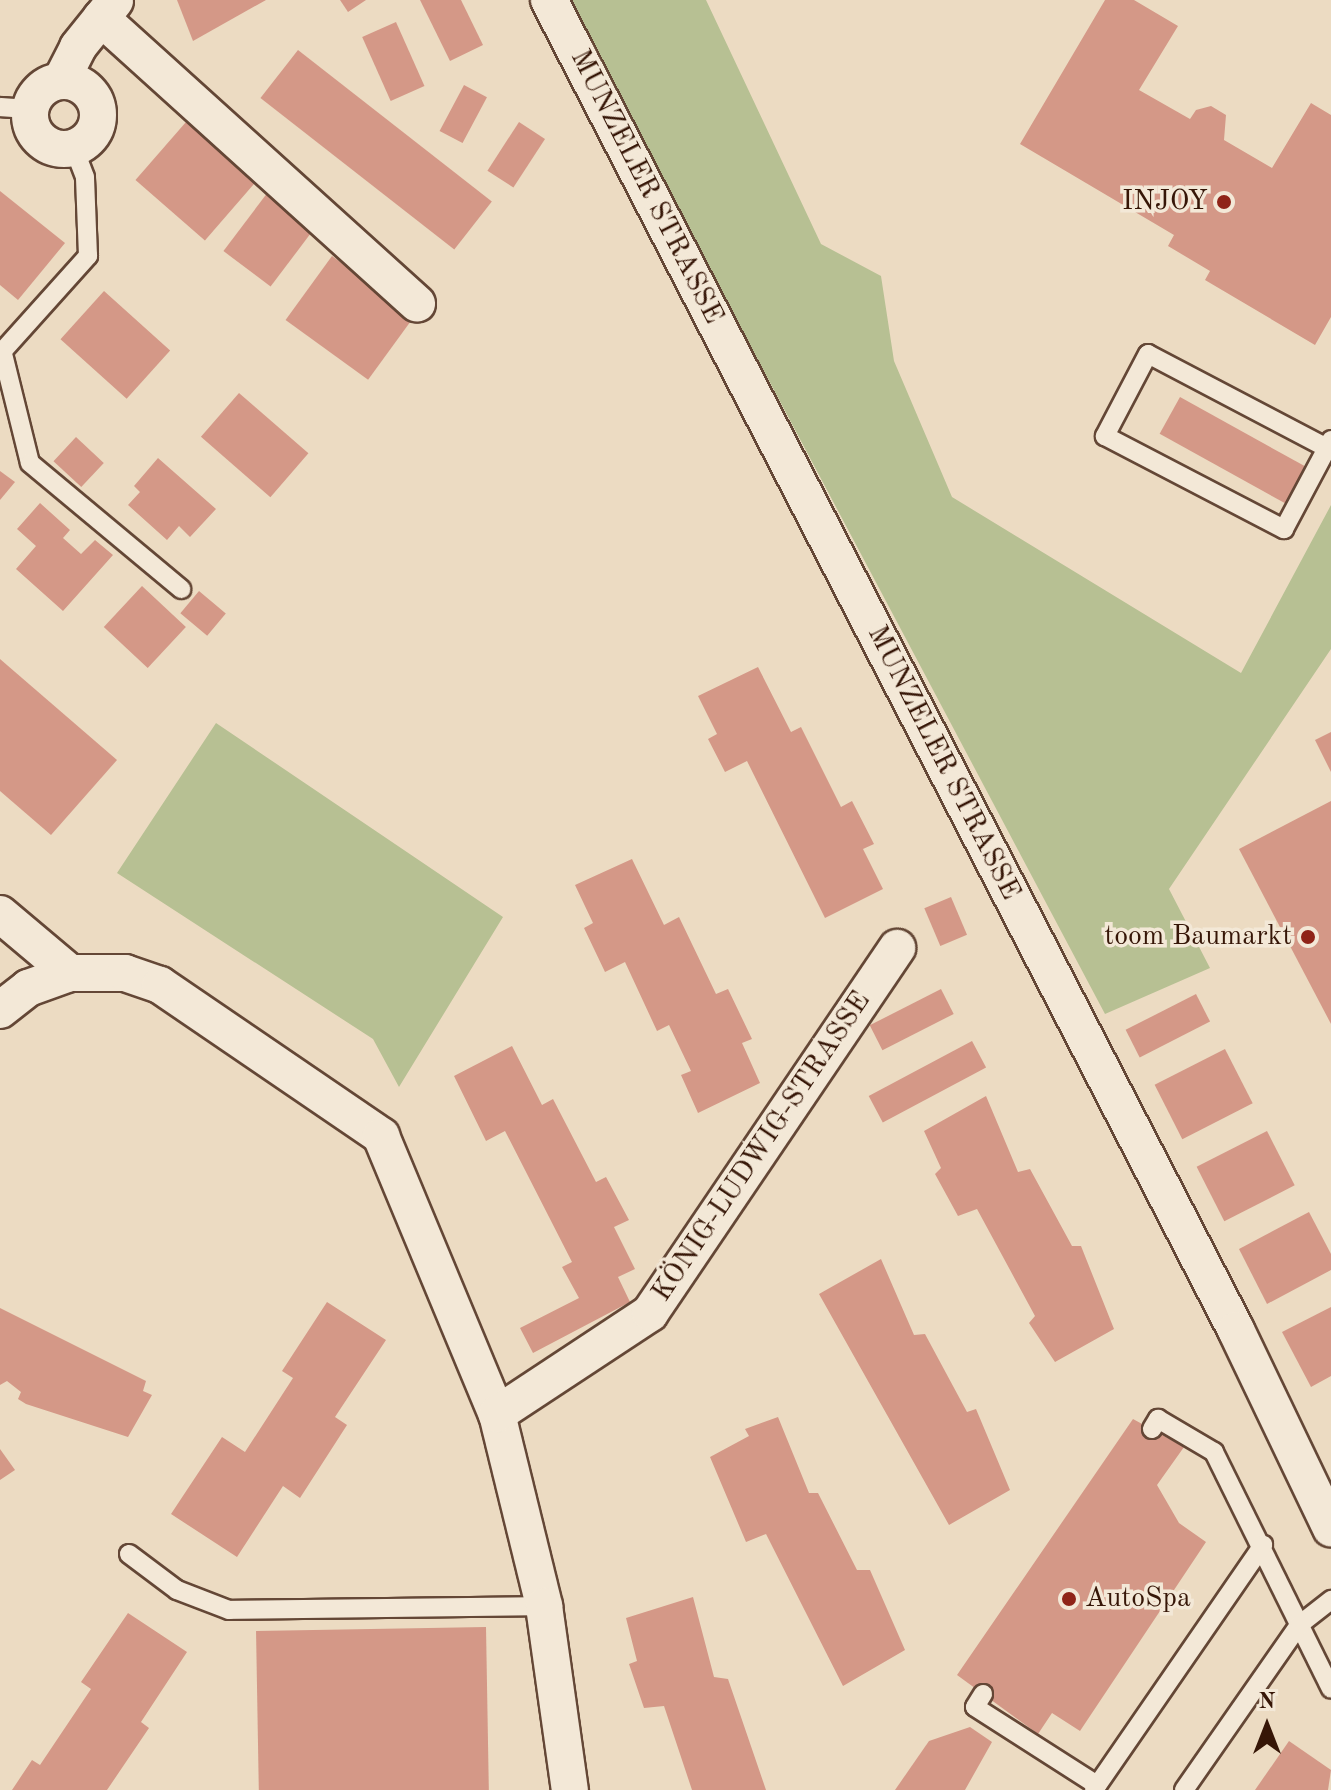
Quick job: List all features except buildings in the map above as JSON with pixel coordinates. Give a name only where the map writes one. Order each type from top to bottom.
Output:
[{"type":"street","name":"MUNZELER STRASSE","points":[[549,0],[1236,1330],[1331,1528]]},
{"type":"street","points":[[61,81],[90,92],[98,108],[97,126],[74,148],[42,141],[15,108],[61,81],[109,9],[417,304]]},
{"type":"street","points":[[0,914],[70,973]]},
{"type":"street","name":"KÖNIG-LUDWIG-STRASSE","points":[[497,1414],[650,1313],[897,948]]},
{"type":"street","points":[[0,1010],[28,988],[70,973],[125,973],[160,985],[381,1136],[497,1414],[544,1606],[570,1790]]},
{"type":"lane","points":[[74,148],[85,177],[88,256],[1,354],[30,463],[181,589]]},
{"type":"lane","points":[[1148,354],[1329,444],[1284,529],[1105,436],[1148,354]]},
{"type":"lane","points":[[1152,1429],[1158,1419],[1214,1452],[1263,1545],[1331,1689]]},
{"type":"lane","points":[[983,1694],[975,1707],[1096,1788],[1263,1545]]},
{"type":"lane","points":[[129,1554],[177,1590],[229,1610],[544,1606]]},
{"type":"lane","points":[[1184,1790],[1299,1625],[1331,1600]]},
{"type":"green space","points":[[567,0],[706,0],[821,244],[881,276],[894,361],[952,497],[1241,673],[1331,505],[1331,649],[1169,889],[1210,968],[1105,1014]]},
{"type":"green space","points":[[216,723],[503,917],[399,1087],[373,1039],[117,873]]},
{"type":"place","name":"INJOY","points":[[1224,202]]},
{"type":"place","name":"toom Baumarkt","points":[[1308,937]]},
{"type":"place","name":"AutoSpa","points":[[1069,1599]]}]
